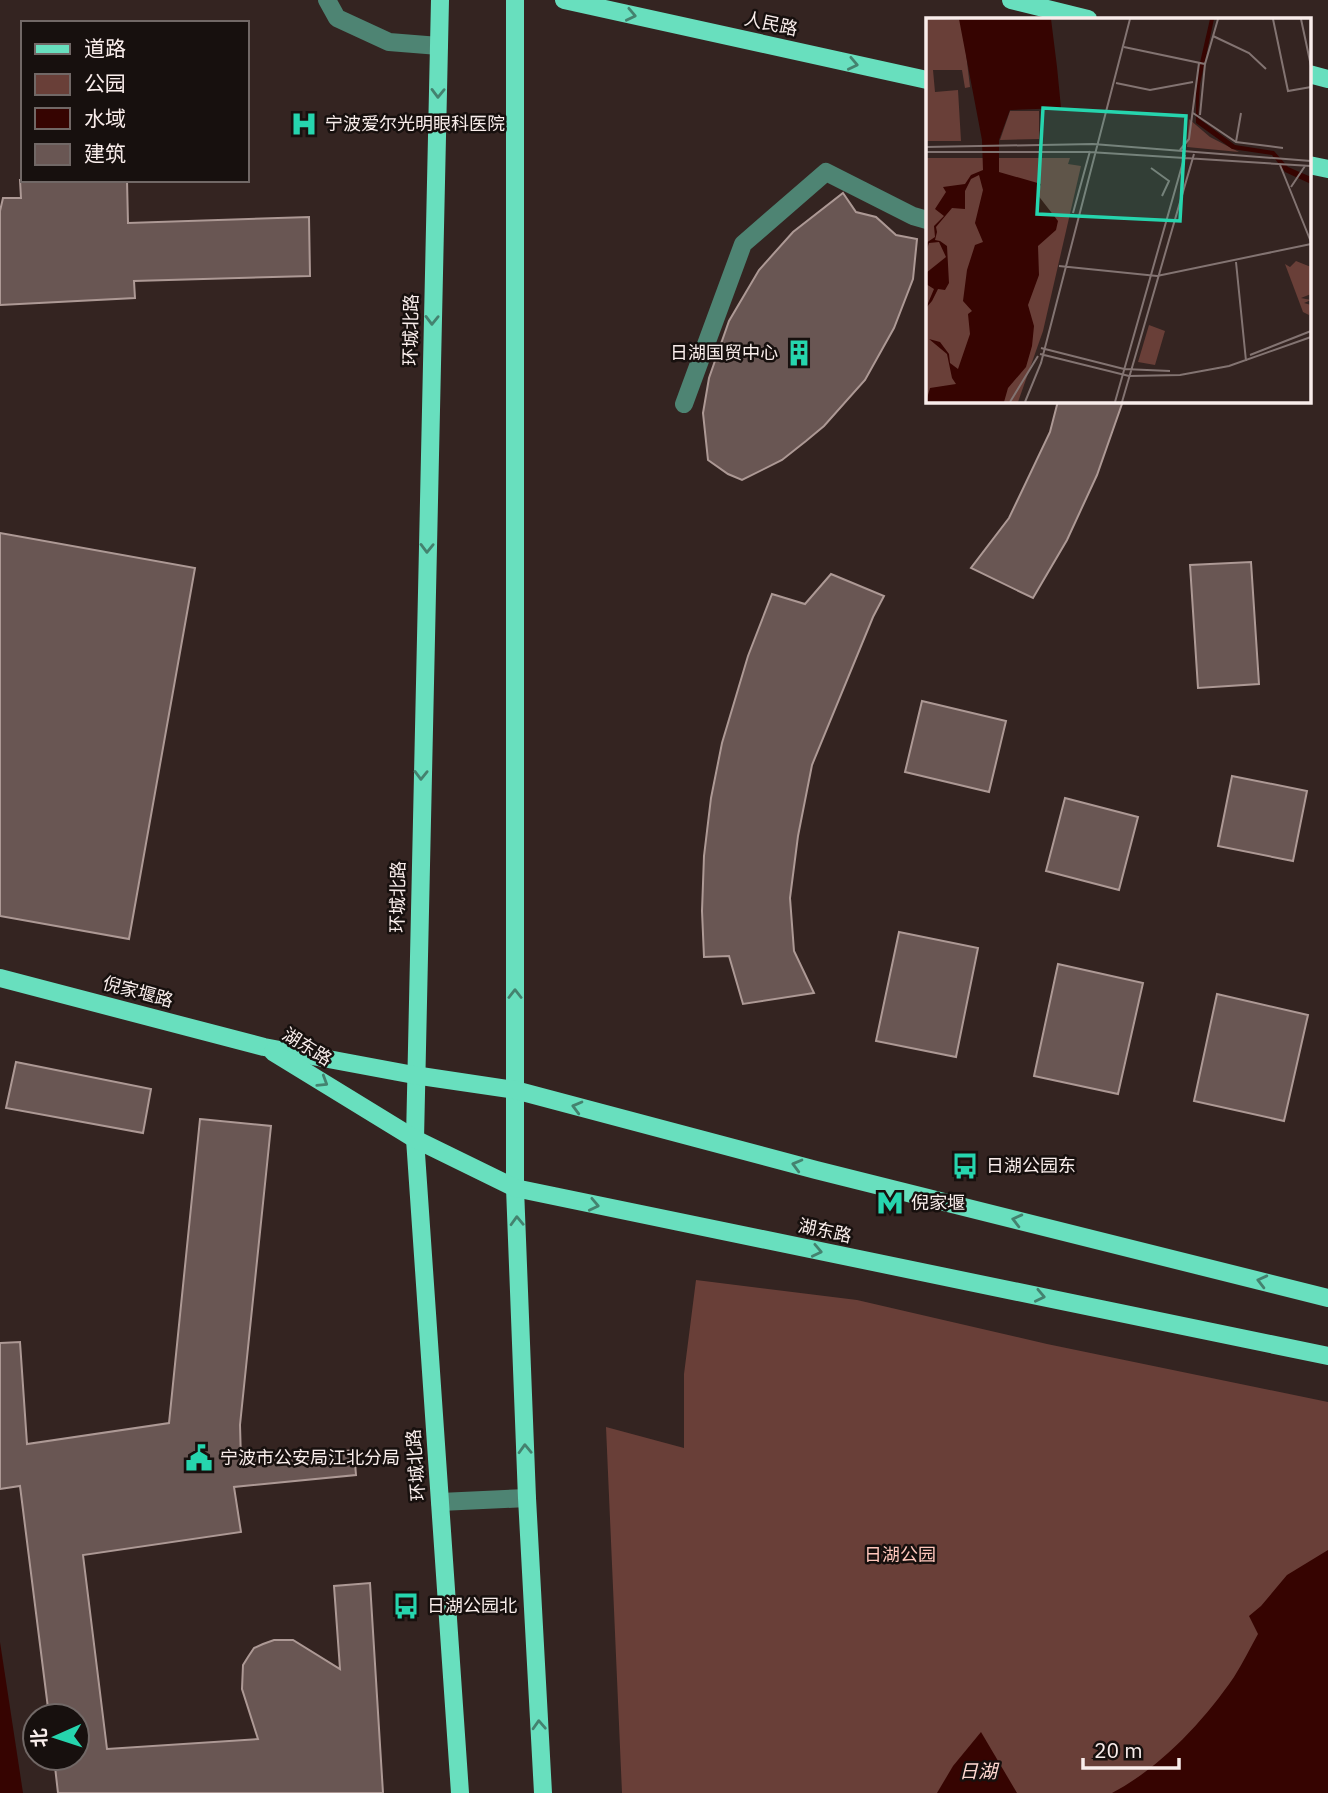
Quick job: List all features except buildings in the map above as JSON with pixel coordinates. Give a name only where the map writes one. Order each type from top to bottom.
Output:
[{"type":"main road","name":"环城北路","points":[[440,0],[414,1075],[415,1139],[460,1793]]},
{"type":"main road","points":[[515,0],[515,1188],[527,1498],[543,1793]]},
{"type":"main road","name":"人民路","points":[[564,0],[926,80]]},
{"type":"main road","points":[[1011,0],[1084,18]]},
{"type":"main road","points":[[1310,74],[1328,79]]},
{"type":"main road","points":[[1310,165],[1328,169]]},
{"type":"main road","name":"倪家堰路","points":[[0,978],[264,1046]]},
{"type":"main road","name":"湖东路","points":[[264,1046],[414,1075],[515,1090],[816,1170],[1328,1298]]},
{"type":"main road","name":"湖东路","points":[[264,1046],[415,1139],[515,1188],[1328,1356]]},
{"type":"street","points":[[327,0],[337,18],[389,42],[439,46]]},
{"type":"street","points":[[684,404],[743,244],[826,172],[912,216],[926,220]]},
{"type":"street","points":[[440,1502],[527,1498]]},
{"type":"green space","name":"日湖公园","points":[[696,1280],[857,1300],[1047,1344],[1328,1402],[1328,1793],[622,1793],[606,1427],[684,1448],[684,1374]]},
{"type":"water","points":[[1328,1550],[1328,1793],[1112,1793],[1164,1757],[1195,1727],[1234,1677],[1258,1634],[1249,1616],[1287,1575]]},
{"type":"water","points":[[0,1642],[23,1793],[0,1793]]},
{"type":"water","name":"日湖","points":[[981,1732],[1017,1793],[937,1793],[953,1766]]},
{"type":"place","name":"宁波爱尔光明眼科医院","points":[[304,124]]},
{"type":"place","name":"日湖国贸中心","points":[[799,353]]},
{"type":"place","name":"日湖公园东","points":[[965,1166]]},
{"type":"place","name":"倪家堰","points":[[890,1203]]},
{"type":"place","name":"宁波市公安局江北分局","points":[[199,1458]]},
{"type":"place","name":"日湖公园北","points":[[406,1606]]}]
